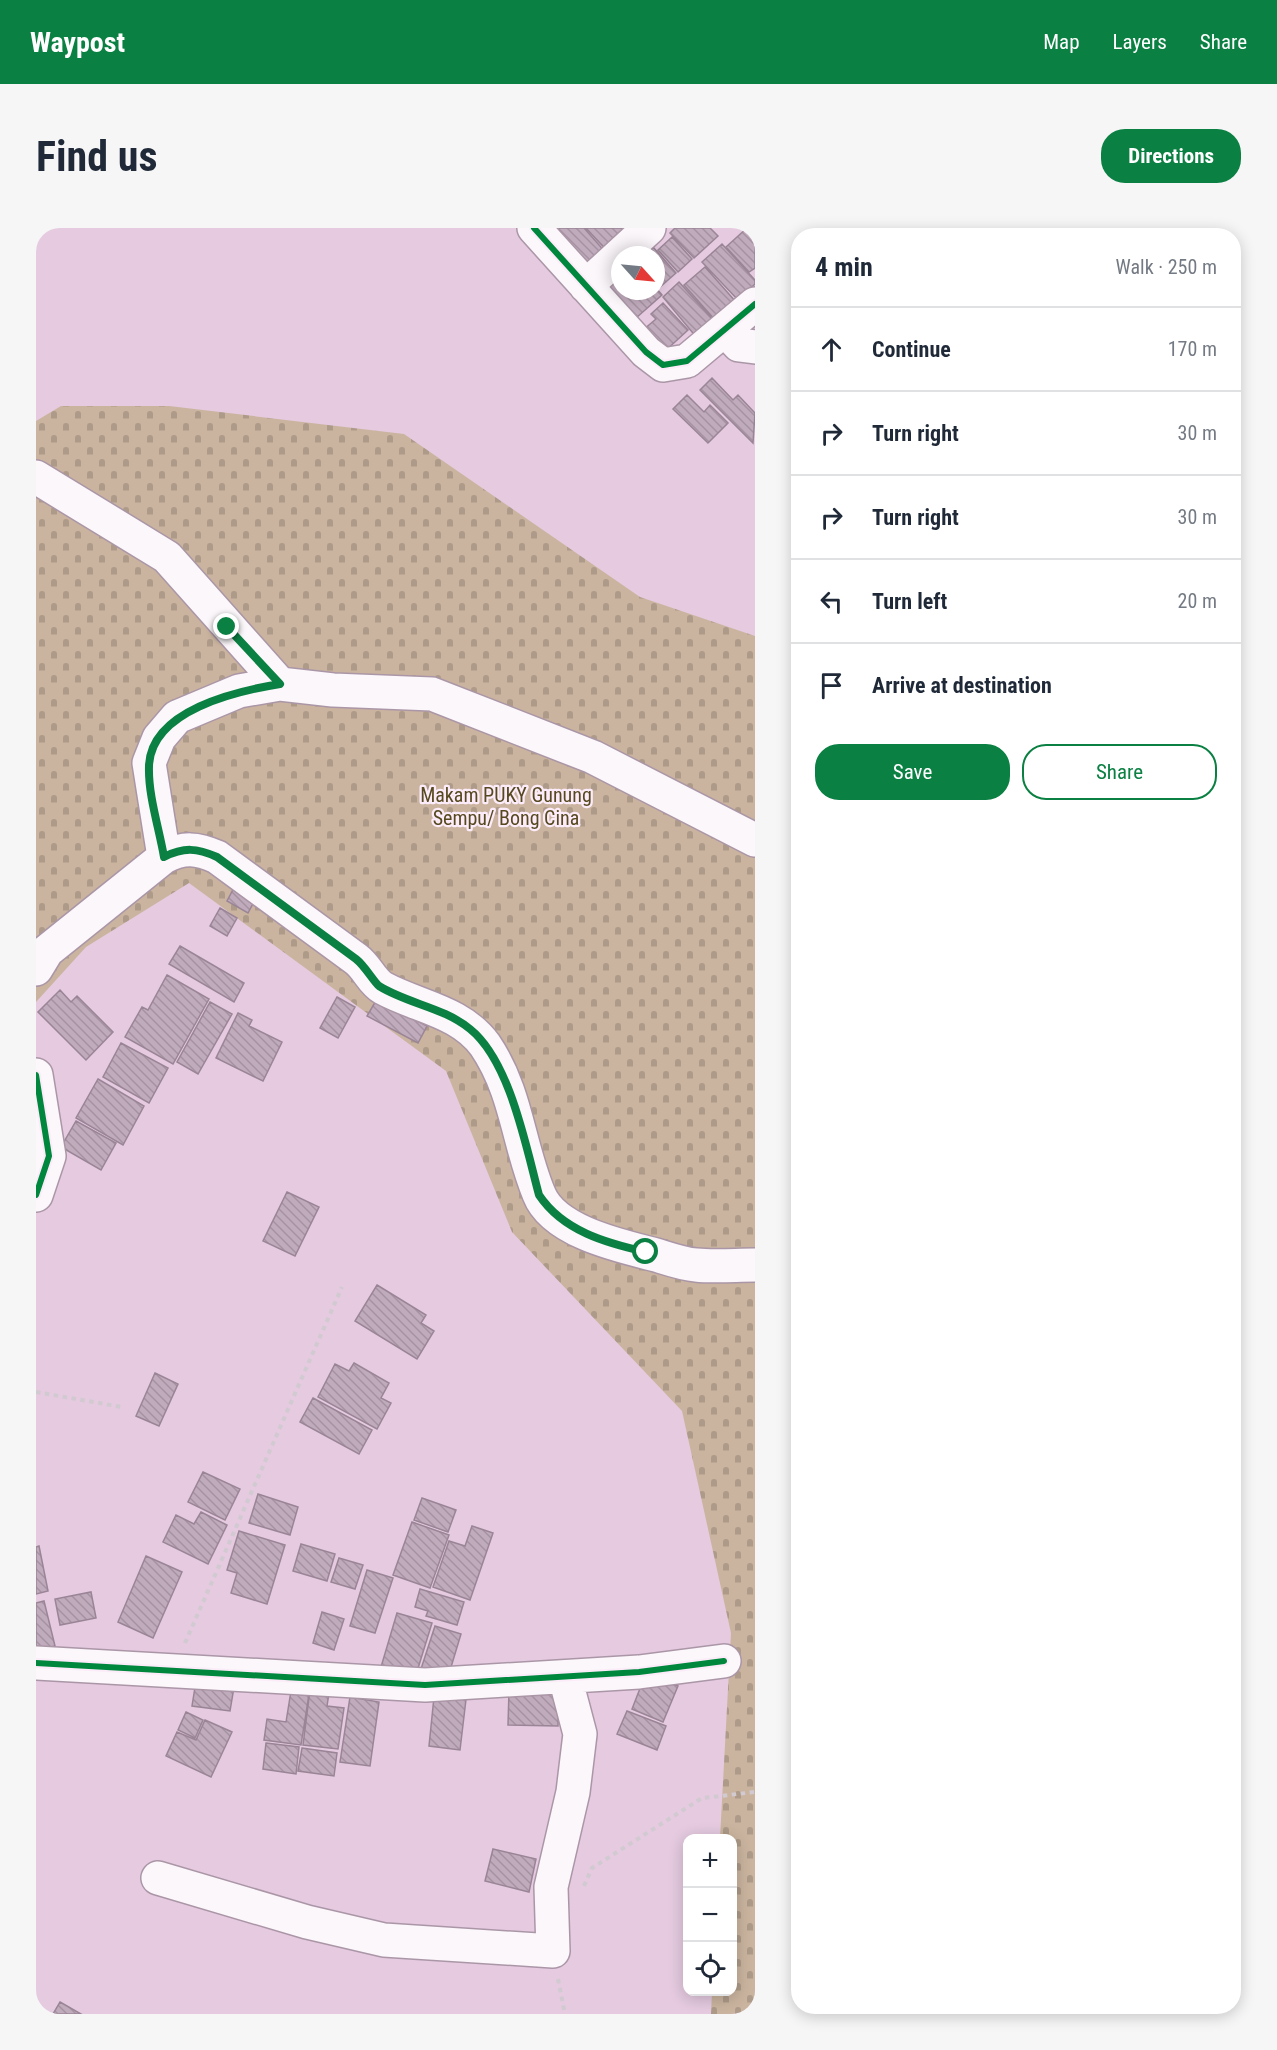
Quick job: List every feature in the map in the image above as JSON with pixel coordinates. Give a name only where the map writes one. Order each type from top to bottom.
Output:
[{"type":"street","points":[[534,228],[646,352],[663,364],[687,361],[755,304]]},
{"type":"street","points":[[586,286],[649,228]]},
{"type":"street","points":[[725,330],[739,345],[755,347]]},
{"type":"street","points":[[36,477],[167,557],[280,684]]},
{"type":"street","points":[[164,857],[149,763],[159,738],[177,717],[239,691],[280,684],[333,690],[432,694],[593,757],[755,840]]},
{"type":"street","points":[[36,969],[47,951],[164,857],[187,848],[202,850],[217,857],[356,959],[366,967],[376,984],[444,1013],[471,1029],[484,1045],[509,1089],[539,1195],[557,1216],[600,1241],[694,1265],[755,1265]]},
{"type":"street","points":[[36,1075],[49,1156],[36,1195]]},
{"type":"street","points":[[36,1664],[425,1685],[639,1672],[724,1661]]},
{"type":"street","points":[[158,1878],[307,1922],[384,1940],[553,1951],[551,1887],[573,1792],[580,1734],[565,1677]]},
{"type":"path","points":[[172,1672],[342,1287]]},
{"type":"path","points":[[36,1392],[122,1407]]},
{"type":"path","points":[[582,1888],[592,1868],[702,1798],[755,1792]]},
{"type":"path","points":[[553,1951],[565,2014]]},
{"type":"green space","name":"Makam PUKY Gunung Sempu/ Bong Cina","points":[[61,406],[169,406],[404,434],[640,597],[755,636],[755,2014],[711,2014],[712,1996],[737,1996],[737,1834],[720,1834],[731,1633],[682,1411],[512,1232],[446,1071],[189,883],[86,947],[36,1002],[36,421]]},
{"type":"building","points":[[560,228],[584,228],[607,254],[587,272],[554,233]]},
{"type":"building","points":[[586,228],[621,228],[628,235],[615,246],[611,246],[608,252]]},
{"type":"building","points":[[675,228],[710,228],[718,236],[694,258],[670,233]]},
{"type":"building","points":[[747,228],[755,228],[755,268],[749,272],[726,247]]},
{"type":"building","points":[[672,237],[692,259],[678,272],[665,258],[665,246],[662,246]]},
{"type":"building","points":[[722,244],[755,280],[755,284],[738,300],[702,262]]},
{"type":"building","points":[[665,261],[676,273],[665,283]]},
{"type":"building","points":[[705,267],[736,302],[716,321],[684,285]]},
{"type":"building","points":[[679,282],[715,322],[697,338],[665,299],[665,295]]},
{"type":"building","points":[[620,300],[656,300],[636,318]]},
{"type":"building","points":[[663,303],[688,330],[663,353],[643,330],[656,319],[651,314]]},
{"type":"building","points":[[712,378],[733,400],[738,395],[755,413],[753,443],[700,390]]},
{"type":"building","points":[[687,395],[704,412],[710,405],[728,423],[708,443],[673,409]]},
{"type":"building","points":[[237,882],[258,894],[248,913],[227,901]]},
{"type":"building","points":[[220,908],[237,918],[227,936],[210,926]]},
{"type":"building","points":[[180,946],[244,983],[234,1002],[169,964]]},
{"type":"building","points":[[167,975],[209,999],[173,1064],[125,1037],[142,1007],[148,1010]]},
{"type":"building","points":[[60,990],[71,1002],[77,996],[113,1032],[86,1060],[38,1012]]},
{"type":"building","points":[[337,997],[355,1007],[338,1038],[320,1028]]},
{"type":"building","points":[[377,999],[427,1026],[418,1043],[367,1016]]},
{"type":"building","points":[[210,1002],[232,1014],[198,1074],[177,1062]]},
{"type":"building","points":[[238,1013],[252,1020],[249,1026],[282,1042],[263,1081],[216,1058]]},
{"type":"building","points":[[121,1043],[168,1068],[149,1103],[103,1077]]},
{"type":"building","points":[[98,1079],[144,1106],[123,1145],[76,1118]]},
{"type":"building","points":[[76,1121],[116,1143],[101,1170],[61,1147]]},
{"type":"building","points":[[287,1192],[319,1207],[295,1256],[263,1241]]},
{"type":"building","points":[[377,1285],[426,1315],[421,1323],[434,1331],[417,1359],[355,1321]]},
{"type":"building","points":[[354,1363],[389,1383],[381,1398],[391,1403],[377,1429],[318,1397],[335,1364],[349,1371]]},
{"type":"building","points":[[155,1373],[178,1384],[159,1426],[136,1416]]},
{"type":"building","points":[[313,1398],[372,1430],[359,1454],[300,1422]]},
{"type":"building","points":[[203,1472],[240,1489],[225,1520],[188,1502]]},
{"type":"building","points":[[258,1494],[298,1507],[290,1535],[249,1523]]},
{"type":"building","points":[[422,1498],[456,1510],[448,1532],[414,1520]]},
{"type":"building","points":[[201,1512],[227,1525],[208,1564],[163,1542],[176,1515],[194,1524]]},
{"type":"building","points":[[412,1522],[449,1535],[430,1588],[393,1575]]},
{"type":"building","points":[[472,1526],[493,1533],[470,1600],[433,1587],[449,1541],[465,1546]]},
{"type":"building","points":[[239,1531],[285,1545],[267,1604],[231,1593],[237,1573],[227,1570]]},
{"type":"building","points":[[301,1544],[335,1554],[327,1581],[293,1571]]},
{"type":"building","points":[[39,1546],[48,1591],[36,1594],[36,1547]]},
{"type":"building","points":[[146,1556],[182,1572],[153,1638],[118,1622]]},
{"type":"building","points":[[339,1558],[363,1565],[355,1589],[331,1582]]},
{"type":"building","points":[[367,1570],[393,1578],[375,1633],[350,1626]]},
{"type":"building","points":[[420,1589],[464,1602],[457,1625],[426,1616],[428,1611],[415,1607]]},
{"type":"building","points":[[91,1592],[96,1618],[60,1625],[55,1599]]},
{"type":"building","points":[[44,1601],[55,1646],[36,1651],[36,1603]]},
{"type":"building","points":[[322,1612],[344,1619],[334,1650],[313,1643]]},
{"type":"building","points":[[397,1613],[432,1623],[415,1678],[381,1667]]},
{"type":"building","points":[[435,1626],[461,1634],[448,1677],[421,1669]]},
{"type":"building","points":[[646,1673],[678,1686],[663,1722],[632,1709]]},
{"type":"building","points":[[196,1681],[234,1687],[230,1711],[192,1706]]},
{"type":"building","points":[[435,1687],[467,1691],[460,1750],[429,1746]]},
{"type":"building","points":[[310,1690],[329,1693],[327,1706],[344,1708],[338,1749],[303,1745]]},
{"type":"building","points":[[291,1691],[309,1694],[301,1745],[264,1740],[267,1719],[286,1722]]},
{"type":"building","points":[[509,1691],[559,1691],[558,1726],[508,1725]]},
{"type":"building","points":[[350,1697],[379,1702],[370,1766],[340,1762]]},
{"type":"building","points":[[627,1711],[666,1726],[657,1750],[617,1734]]},
{"type":"building","points":[[186,1712],[203,1720],[195,1738],[178,1730]]},
{"type":"building","points":[[205,1720],[232,1732],[211,1777],[166,1756],[177,1732],[196,1740]]},
{"type":"building","points":[[266,1743],[299,1747],[296,1774],[263,1769]]},
{"type":"building","points":[[302,1748],[337,1753],[334,1776],[298,1771]]},
{"type":"building","points":[[493,1849],[536,1859],[529,1892],[485,1881]]},
{"type":"building","points":[[60,2002],[81,2014],[53,2014]]},
{"type":"cycle path","points":[[534,228],[646,352],[663,365],[687,361],[755,304]]},
{"type":"cycle path","points":[[36,1075],[49,1156],[36,1195]]},
{"type":"cycle path","points":[[36,1663],[425,1685],[639,1672],[724,1661]]},
{"type":"route","points":[[227,627],[280,684],[239,691],[177,717],[159,738],[149,763],[164,857],[176,850],[187,848],[202,850],[217,857],[356,959],[366,967],[376,984],[444,1013],[471,1029],[484,1045],[509,1089],[539,1195],[546,1206],[557,1216],[600,1241],[646,1252]]}]
